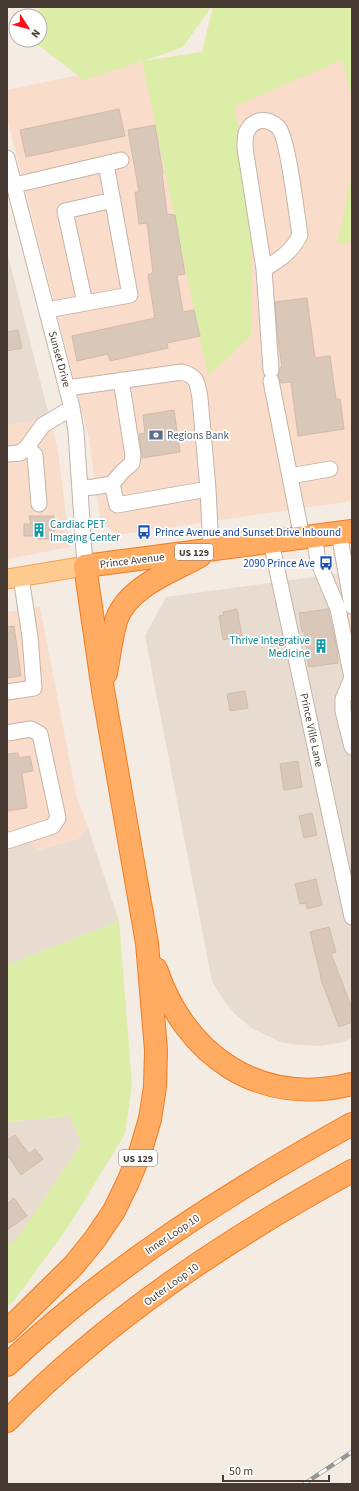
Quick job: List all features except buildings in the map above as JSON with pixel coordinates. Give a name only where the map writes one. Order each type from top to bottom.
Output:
[{"type":"highway","name":"Prince Avenue","points":[[85,566],[346,532]]},
{"type":"highway","points":[[103,690],[117,619],[127,600],[141,588],[211,550]]},
{"type":"highway","name":"US 129","points":[[7,1331],[74,1265],[95,1239],[114,1211],[140,1153],[150,1118],[154,1095],[156,1050],[147,942],[103,690],[85,566]]},
{"type":"highway","points":[[147,942],[169,1000],[181,1020],[197,1040],[216,1059],[240,1073],[287,1089],[308,1090],[334,1088],[352,1084]]},
{"type":"highway","name":"Inner Loop 10","points":[[7,1365],[80,1302],[126,1265],[171,1233],[297,1154],[352,1124]]},
{"type":"highway","name":"Outer Loop 10","points":[[7,1421],[79,1355],[152,1296],[252,1229],[352,1170]]},
{"type":"main road","name":"Prince Avenue","points":[[14,578],[85,566]]},
{"type":"street","points":[[264,269],[283,258],[296,245],[300,235],[287,150],[280,128],[268,120],[260,119],[253,124],[246,134],[245,148],[264,269],[271,376],[290,476],[308,537],[338,609],[352,678],[344,699],[343,711],[352,747]]},
{"type":"street","name":"Sunset Drive","points":[[7,158],[72,408],[76,431],[85,566]]},
{"type":"street","points":[[15,185],[121,160]]},
{"type":"street","points":[[47,310],[130,295],[106,164]]},
{"type":"street","points":[[85,303],[65,211],[113,200]]},
{"type":"street","points":[[67,388],[182,372],[191,375],[197,383],[200,398],[208,489],[211,550]]},
{"type":"street","points":[[80,488],[112,484],[132,463],[133,455],[121,380]]},
{"type":"street","points":[[7,454],[20,453],[27,448],[43,425],[72,408]]},
{"type":"street","points":[[27,448],[35,455],[39,504]]},
{"type":"street","points":[[290,476],[330,470]]},
{"type":"street","points":[[112,484],[117,505],[208,489]]},
{"type":"street","points":[[346,532],[352,606]]},
{"type":"street","name":"Prince Ville Lane","points":[[271,542],[352,917]]},
{"type":"street","points":[[7,692],[34,688],[30,638],[14,578]]},
{"type":"street","points":[[7,733],[31,729],[40,734],[58,818],[53,826],[7,842]]},
{"type":"shaded area","points":[[352,34],[352,501],[116,535],[100,519],[89,439],[7,118],[7,90],[160,58]]},
{"type":"shaded area","points":[[7,252],[50,419],[7,425]]},
{"type":"shaded area","points":[[50,419],[58,451],[70,547],[7,559],[7,425]]},
{"type":"shaded area","points":[[352,571],[352,650],[335,574]]},
{"type":"shaded area","points":[[335,574],[352,650],[352,1038],[343,1042],[321,1046],[298,1045],[280,1042],[251,1028],[235,1014],[222,998],[212,981],[145,636],[166,597]]},
{"type":"shaded area","points":[[40,607],[77,799],[88,827],[78,839],[39,850],[29,842],[7,850],[7,612]]},
{"type":"shaded area","points":[[88,827],[119,921],[7,965],[7,850],[29,842],[39,850],[78,839]]},
{"type":"shaded area","points":[[69,1116],[82,1143],[15,1242],[7,1244],[7,1122]]},
{"type":"green space","points":[[211,7],[183,47],[144,61],[202,52],[213,7],[352,7],[352,98],[342,60],[235,106],[252,224],[251,336],[208,376],[142,61],[84,80],[42,48],[48,48],[48,8],[42,8]]},
{"type":"green space","points":[[352,174],[352,242],[337,244]]},
{"type":"green space","points":[[119,921],[132,1084],[125,1134],[68,1227],[13,1302],[7,1306],[7,1244],[15,1241],[82,1143],[69,1116],[7,1122],[7,965]]},
{"type":"railway","points":[[304,1484],[352,1452]]},
{"type":"place","name":"Regions Bank","points":[[156,435]]},
{"type":"place","name":"Cardiac PET Imaging Center","points":[[39,530]]},
{"type":"place","name":"Prince Avenue and Sunset Drive Inbound","points":[[144,532]]},
{"type":"place","name":"2090 Prince Ave","points":[[326,563]]},
{"type":"place","name":"Thrive Integrative Medicine","points":[[321,646]]}]
